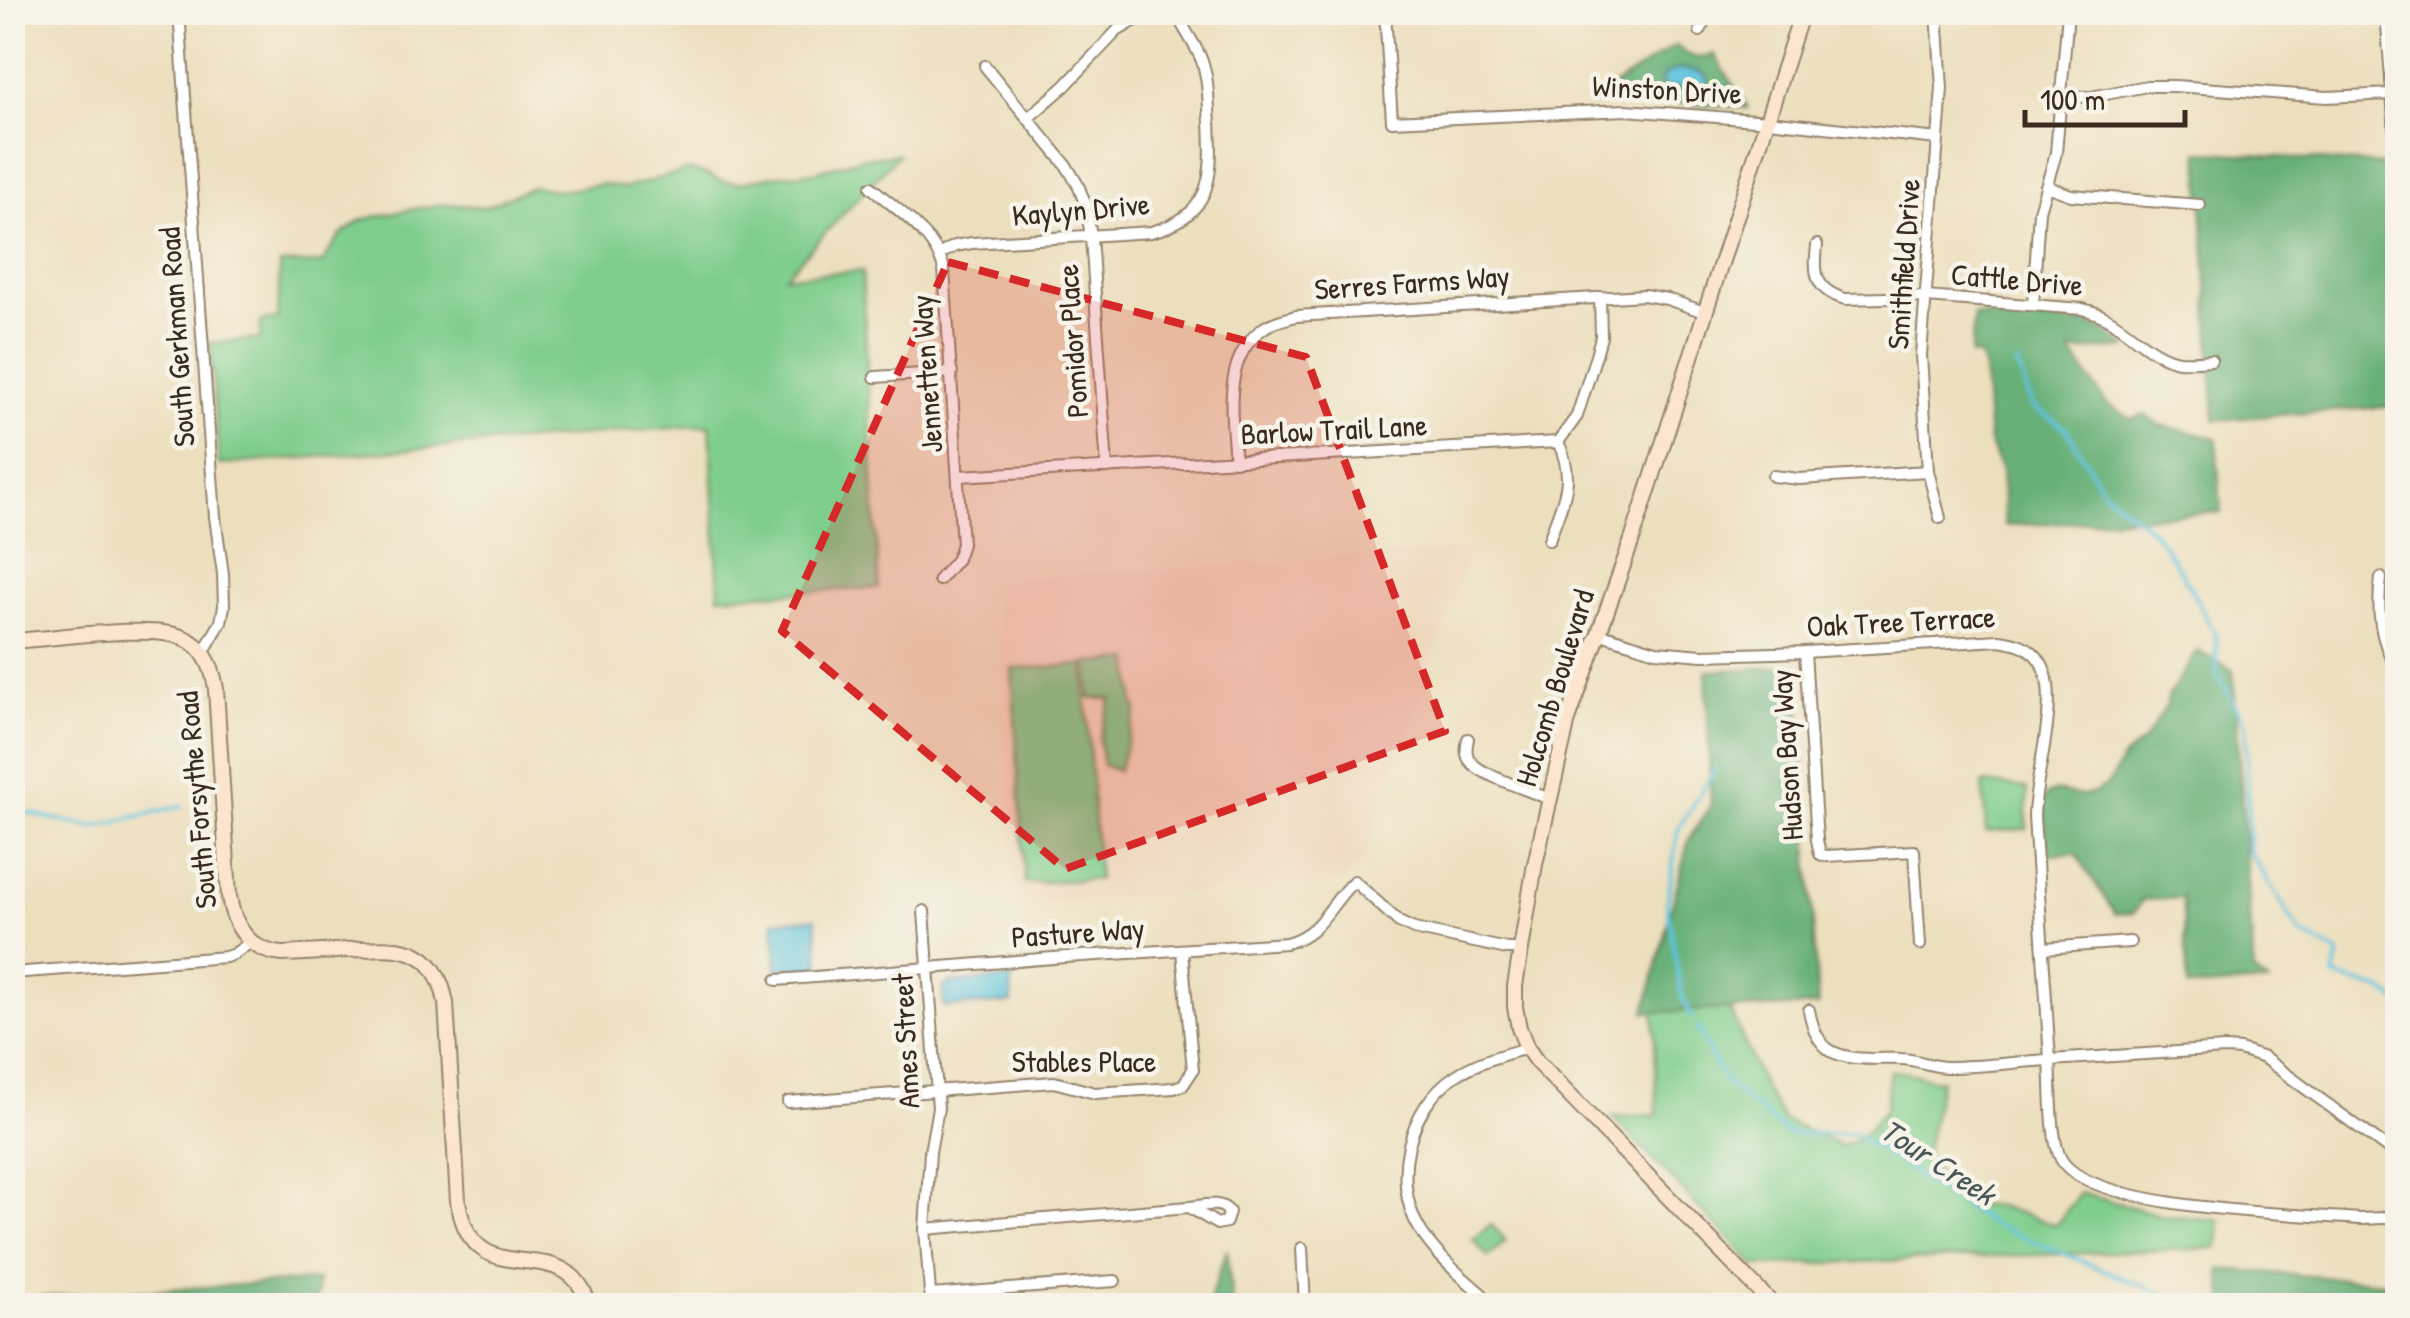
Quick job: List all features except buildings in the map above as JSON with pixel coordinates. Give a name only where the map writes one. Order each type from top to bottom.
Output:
[{"type":"street","name":"South Gerkman Road","points":[[179,12],[214,517],[225,592],[220,622],[203,653]]},
{"type":"street","points":[[1028,118],[1118,30],[1162,12]]},
{"type":"street","name":"Kaylyn Drive","points":[[940,254],[955,246],[972,244],[1151,232],[1190,213],[1205,192],[1212,165],[1206,76],[1176,12]]},
{"type":"street","name":"Winston Drive","points":[[1385,12],[1392,121],[1600,110],[1768,120],[1938,139]]},
{"type":"street","points":[[1700,32],[1709,12]]},
{"type":"street","name":"Holcomb Boulevard","points":[[1774,1306],[1527,1048],[1519,1028],[1515,986],[1549,799],[1568,720],[1707,314],[1802,12]]},
{"type":"street","name":"Smithfield Drive","points":[[1936,12],[1942,88],[1921,356],[1928,470],[1940,518]]},
{"type":"street","points":[[2033,305],[2039,211],[2056,153],[2068,12]]},
{"type":"street","points":[[2386,12],[2397,161]]},
{"type":"street","name":"Pomidor Place","points":[[985,66],[1066,165],[1086,206],[1107,468]]},
{"type":"street","points":[[2061,96],[2091,97],[2132,88],[2174,86],[2327,97],[2392,94]]},
{"type":"street","name":"Jennetten Way","points":[[871,186],[930,240],[940,254],[946,286],[962,544],[957,558],[938,580]]},
{"type":"street","points":[[2046,186],[2071,195],[2200,205]]},
{"type":"street","name":"Cattle Drive","points":[[1817,245],[1815,274],[1836,296],[1926,297],[2095,312],[2175,361],[2210,360]]},
{"type":"street","name":"Serres Farms Way","points":[[1234,460],[1232,381],[1238,360],[1250,341],[1268,325],[1296,316],[1644,295],[1707,314]]},
{"type":"street","points":[[1549,540],[1569,478],[1567,461],[1558,442],[1577,416],[1596,356],[1601,336],[1600,297]]},
{"type":"street","points":[[875,377],[952,372]]},
{"type":"street","name":"Barlow Trail Lane","points":[[958,476],[1558,442]]},
{"type":"street","points":[[1773,476],[1798,479],[1928,470]]},
{"type":"street","points":[[2381,578],[2378,601],[2382,631],[2398,669]]},
{"type":"street","name":"South Forsythe Road","points":[[12,641],[159,632],[185,638],[203,653],[212,668],[216,689],[230,905],[238,928],[270,953],[397,948],[429,963],[439,978],[446,1003],[458,1201],[466,1231],[477,1246],[491,1255],[564,1270],[580,1284],[589,1306]]},
{"type":"street","name":"Oak Tree Terrace","points":[[1598,633],[1677,654],[1805,652],[2000,640],[2032,650],[2047,675],[2050,691],[2034,798],[2056,1144],[2061,1159],[2074,1174],[2086,1180],[2166,1204],[2362,1219],[2398,1214]]},
{"type":"street","name":"Hudson Bay Way","points":[[1805,652],[1820,854],[1914,851],[1920,945]]},
{"type":"street","points":[[1468,739],[1468,758],[1478,768],[1549,799]]},
{"type":"street","name":"Pasture Way","points":[[777,980],[1286,944],[1302,939],[1320,924],[1354,880],[1399,922],[1507,949],[1521,949]]},
{"type":"street","name":"Ames Street","points":[[924,910],[938,1108],[930,1152],[925,1229],[931,1300]]},
{"type":"street","points":[[12,973],[226,957],[252,942]]},
{"type":"street","points":[[2044,948],[2130,942]]},
{"type":"street","name":"Stables Place","points":[[788,1102],[1054,1082],[1095,1093],[1184,1085],[1193,1070],[1182,952]]},
{"type":"street","points":[[1809,1010],[1816,1033],[1832,1051],[1846,1056],[1908,1059],[1929,1066],[2225,1050],[2250,1052],[2264,1058],[2398,1156]]},
{"type":"street","points":[[1495,1306],[1420,1231],[1408,1199],[1405,1164],[1421,1115],[1445,1084],[1479,1064],[1527,1048]]},
{"type":"street","points":[[925,1229],[1189,1207]]},
{"type":"street","points":[[1302,1248],[1305,1306]]},
{"type":"street","points":[[931,1300],[1115,1281]]},
{"type":"highlighted area","points":[[948,262],[1306,357],[1445,731],[1065,869],[782,631]]},
{"type":"shaded area","points":[[1471,549],[1361,868],[1357,865],[1338,883],[1015,904],[996,580]]},
{"type":"green space","points":[[1676,45],[1694,57],[1714,54],[1748,108],[1614,98],[1613,86]]},
{"type":"green space","points":[[2199,151],[2397,166],[2397,406],[2215,420]]},
{"type":"green space","points":[[899,154],[785,276],[862,271],[879,588],[719,596],[710,425],[219,465],[210,343],[260,339],[261,321],[278,319],[280,264],[322,263],[340,236],[361,220],[445,204],[485,207],[534,186],[561,191],[603,184],[625,188],[689,170],[741,183]]},
{"type":"green space","points":[[1974,315],[2088,324],[2101,328],[2128,348],[2071,352],[2107,404],[2132,419],[2145,415],[2159,425],[2216,438],[2221,512],[2005,526],[2001,471],[1989,442],[1984,370],[1979,355],[1971,356]]},
{"type":"green space","points":[[2198,651],[2233,670],[2254,972],[2268,983],[2188,988],[2182,898],[2142,900],[2134,913],[2115,914],[2076,853],[2046,855],[2043,803],[2047,795],[2056,791],[2086,795],[2109,783],[2123,758],[2144,741]]},
{"type":"green space","points":[[1131,660],[1137,710],[1118,771],[1103,765],[1099,739],[1111,699],[1090,698],[1087,663]]},
{"type":"green space","points":[[1084,665],[1098,879],[1025,883],[1012,669]]},
{"type":"green space","points":[[1798,666],[1818,1006],[1645,1012],[1689,839],[1711,805],[1706,671]]},
{"type":"green space","points":[[1983,783],[2027,788],[2027,829],[1986,832]]},
{"type":"green space","points":[[1730,1009],[1764,1088],[1783,1120],[1842,1146],[1861,1137],[1885,1110],[1890,1071],[1941,1080],[1925,1153],[1958,1205],[1998,1206],[2056,1225],[2080,1193],[2161,1215],[2220,1220],[2218,1248],[1755,1266],[1612,1117],[1657,1115],[1654,1012]]},
{"type":"green space","points":[[1491,1224],[1506,1241],[1488,1257],[1473,1240]]},
{"type":"green space","points":[[1227,1249],[1232,1305],[1208,1305]]},
{"type":"green space","points":[[2220,1269],[2397,1283],[2397,1305],[2225,1305]]},
{"type":"green space","points":[[318,1280],[316,1305],[13,1305],[13,1299]]},
{"type":"water","points":[[1682,69],[1701,72],[1708,81],[1703,87],[1663,86],[1666,75]]},
{"type":"water","points":[[816,918],[820,967],[777,969],[774,921]]},
{"type":"water","points":[[1011,978],[1012,1003],[944,1007],[942,988],[949,983]]},
{"type":"waterway","points":[[2017,364],[2032,407],[2066,428],[2104,492],[2154,532],[2216,635],[2217,673],[2246,724],[2249,851],[2301,934],[2339,953],[2334,976],[2381,990],[2398,1001]]},
{"type":"waterway","name":"Tour Creek","points":[[1692,1017],[1682,997],[1667,905],[1678,829],[1715,769]]},
{"type":"waterway","points":[[12,810],[93,827],[182,806]]},
{"type":"waterway","name":"Tour Creek","points":[[1697,1027],[1725,1082],[1788,1134],[1854,1133],[1991,1224],[2192,1306]]}]
